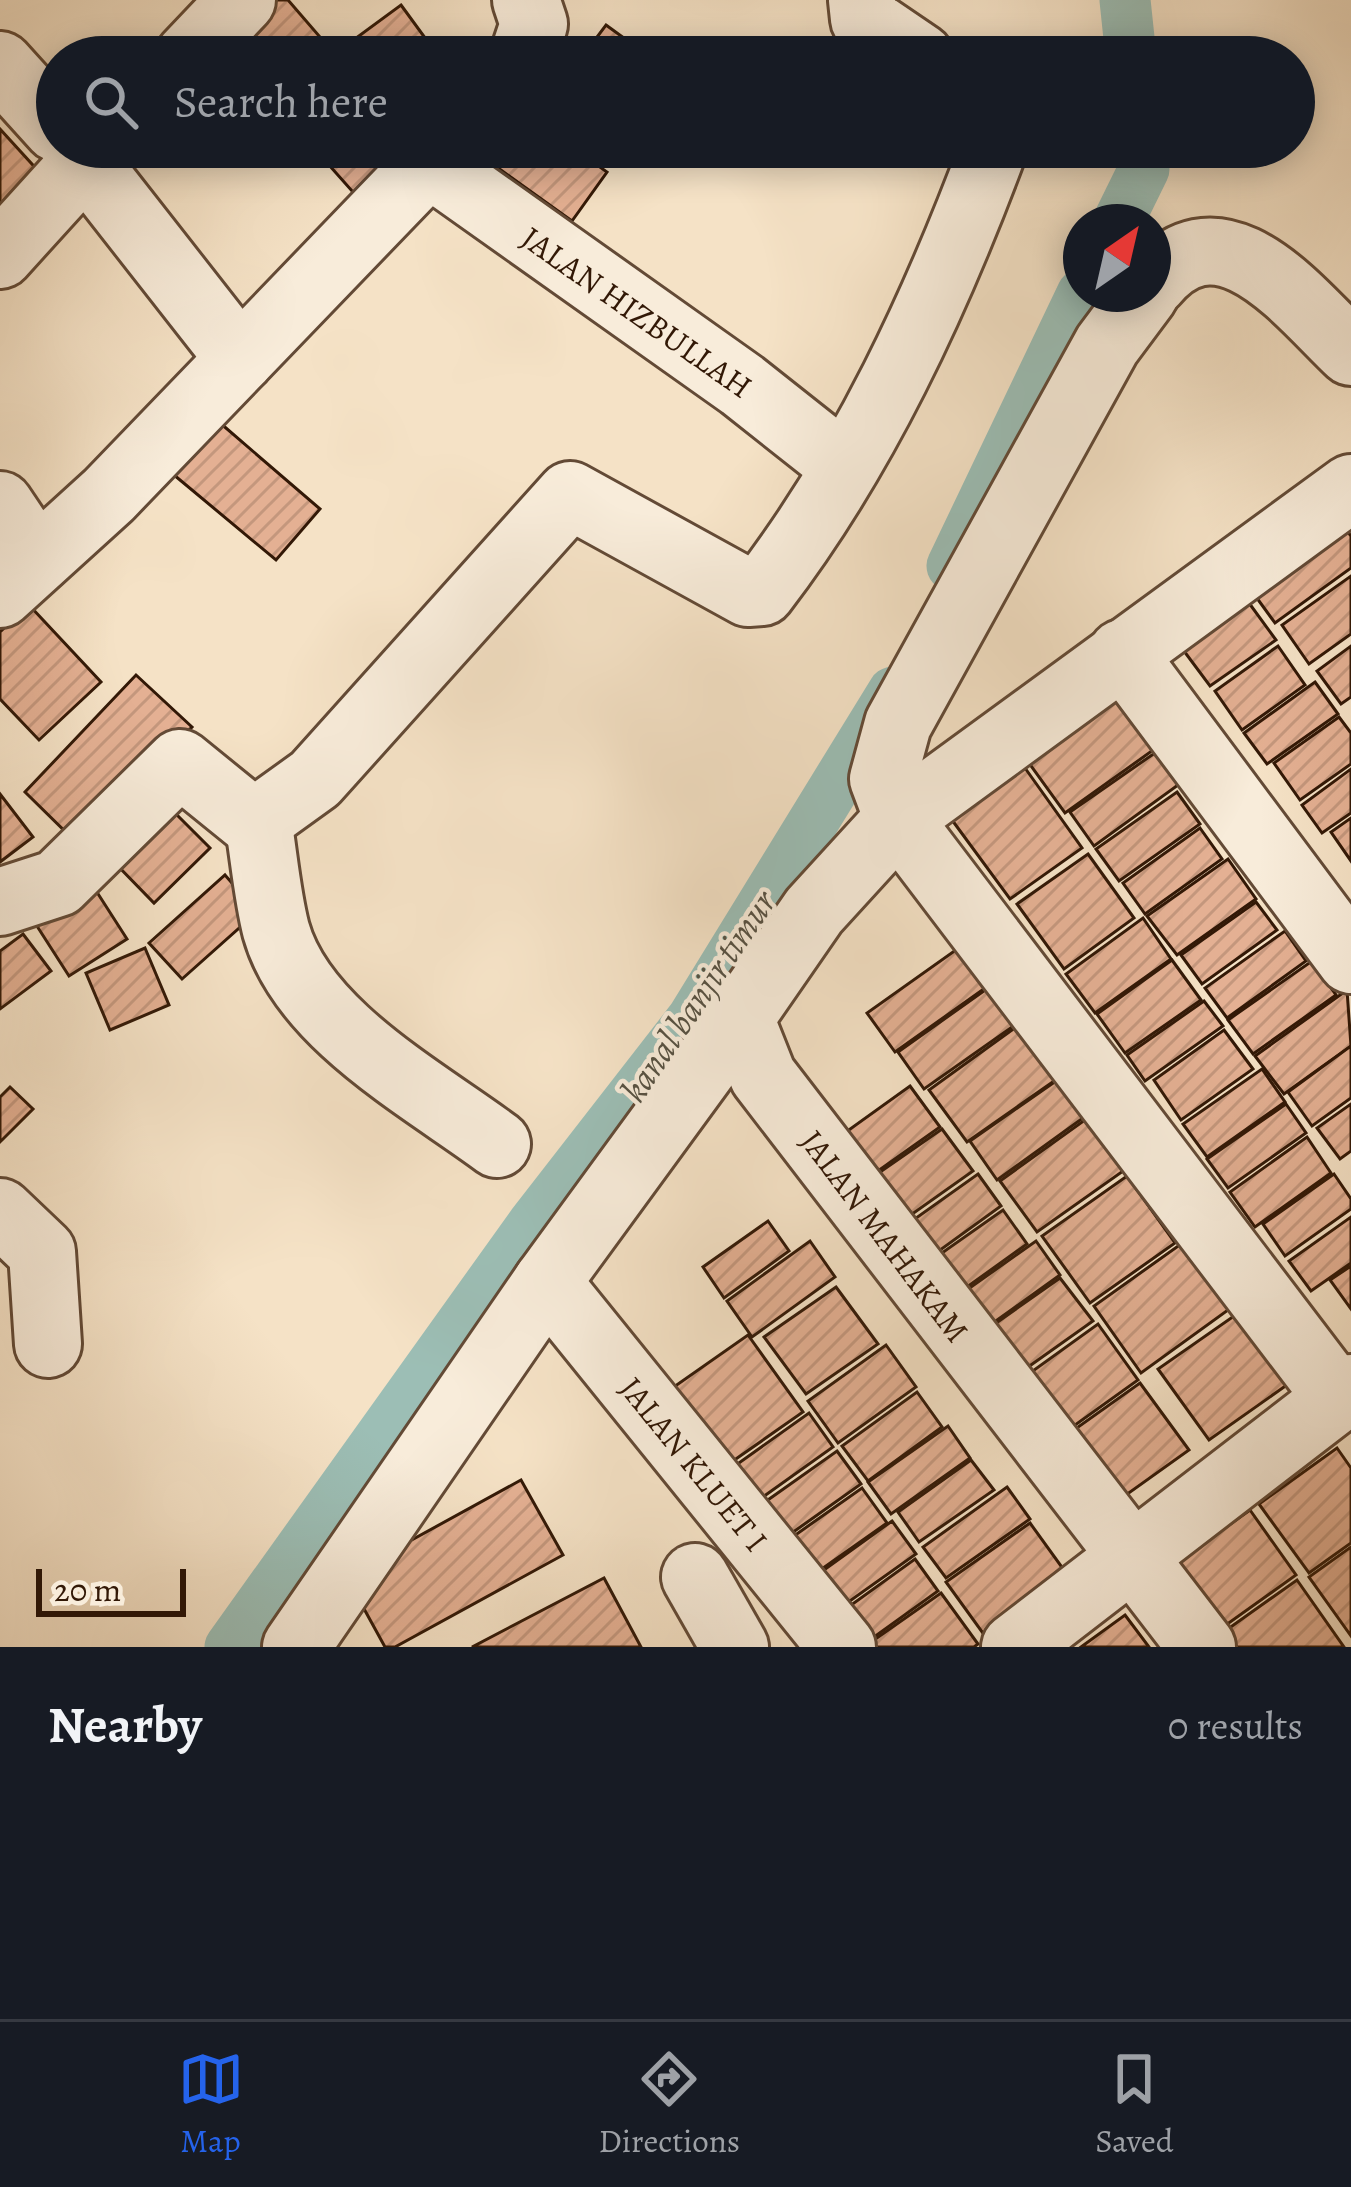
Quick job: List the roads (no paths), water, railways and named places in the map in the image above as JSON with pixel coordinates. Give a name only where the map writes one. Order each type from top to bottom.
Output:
[{"type":"street","points":[[208,36],[242,0]]},
{"type":"street","points":[[526,0],[534,24],[530,36]]},
{"type":"street","points":[[862,0],[864,19],[889,36]]},
{"type":"street","points":[[0,65],[36,102]]},
{"type":"street","points":[[0,255],[62,168]]},
{"type":"street","points":[[95,168],[239,359]]},
{"type":"street","points":[[0,505],[18,578],[109,495],[423,168]]},
{"type":"street","name":"JALAN HIZBULLAH","points":[[453,168],[843,464]]},
{"type":"street","points":[[0,902],[58,883],[179,763],[248,820],[258,820],[316,779],[569,495],[756,596],[796,548],[916,340],[986,168]]},
{"type":"street","points":[[1171,270],[1190,257],[1218,248],[1254,262],[1351,352]]},
{"type":"street","points":[[1015,1647],[1344,1393],[898,819],[883,779],[898,724],[1107,345],[1131,312]]},
{"type":"street","points":[[296,1647],[547,1282],[814,911],[898,819],[1351,488]]},
{"type":"street","points":[[1122,653],[1351,960]]},
{"type":"street","points":[[258,820],[276,931],[296,978],[329,1019],[497,1144]]},
{"type":"street","name":"JALAN MAHAKAM","points":[[740,1018],[763,1076],[1202,1647]]},
{"type":"street","points":[[0,1212],[42,1252],[48,1343]]},
{"type":"street","name":"JALAN KLUET I","points":[[547,1282],[842,1647]]},
{"type":"street","points":[[695,1576],[735,1647]]},
{"type":"waterway","name":"kanal banjir timur","points":[[1125,0],[1129,36]]},
{"type":"waterway","name":"kanal banjir timur","points":[[1127,204],[1144,168]]},
{"type":"waterway","name":"kanal banjir timur","points":[[952,566],[1073,312]]},
{"type":"waterway","name":"kanal banjir timur","points":[[230,1647],[532,1225],[692,1019],[893,692]]}]
